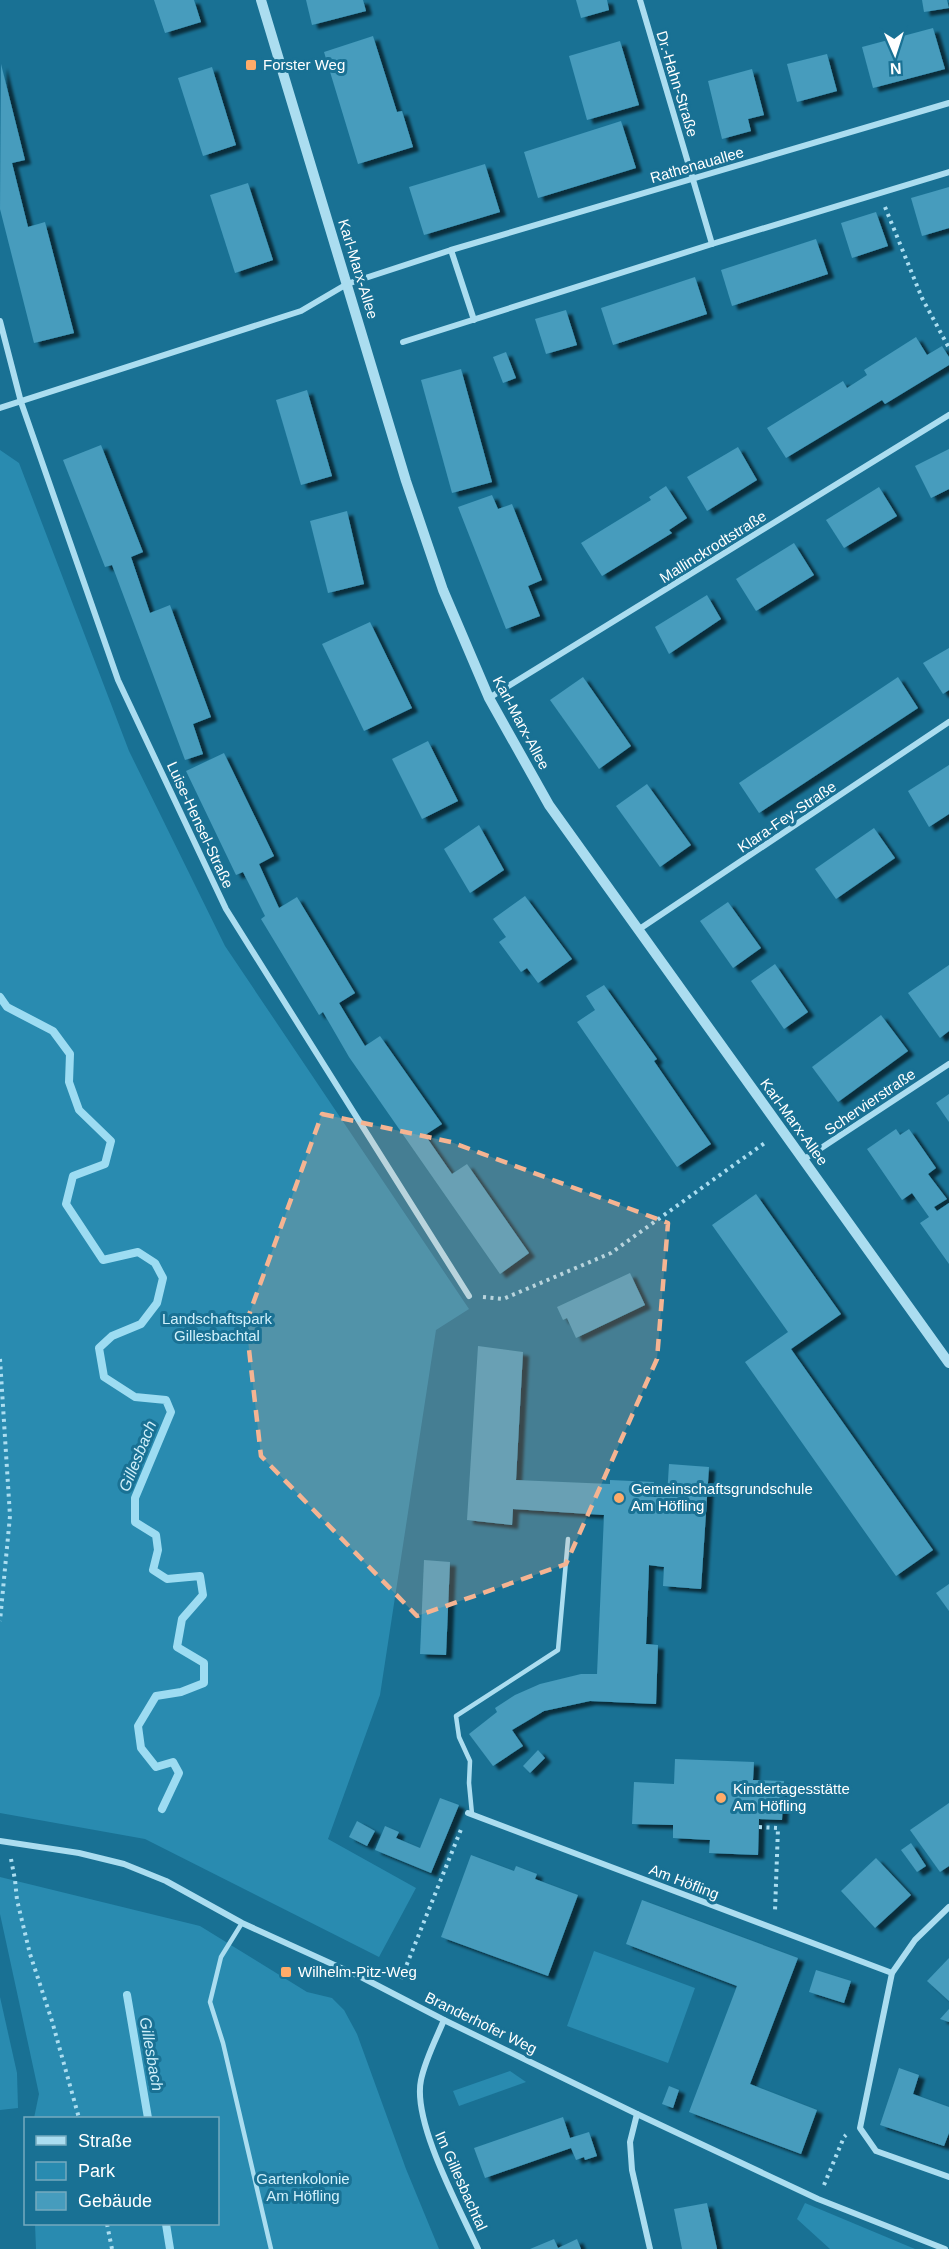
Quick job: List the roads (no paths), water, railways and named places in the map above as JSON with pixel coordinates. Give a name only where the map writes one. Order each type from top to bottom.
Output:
[{"type":"street","name":"Karl-Marx-Allee","points":[[261,0],[406,481],[443,590],[489,698],[549,805],[949,1363]]},
{"type":"street","name":"Dr.-Hahn-Straße","points":[[640,0],[712,244]]},
{"type":"street","name":"Rathenauallee","points":[[347,284],[452,250],[949,103]]},
{"type":"street","points":[[404,342],[712,244],[949,172]]},
{"type":"street","points":[[452,250],[474,320]]},
{"type":"street","points":[[0,408],[301,311],[347,284]]},
{"type":"street","name":"Luise-Hensel-Straße","points":[[0,321],[21,402],[118,680],[226,909],[469,1296]]},
{"type":"street","name":"Mallinckrodtstraße","points":[[489,698],[949,415]]},
{"type":"street","name":"Klara-Fey-Straße","points":[[638,931],[949,722]]},
{"type":"street","name":"Schervierstraße","points":[[803,1160],[949,1064]]},
{"type":"street","name":"Am Höfling","points":[[470,1814],[892,1973]]},
{"type":"street","name":"Branderhofer Weg","points":[[4,1841],[79,1853],[124,1864],[166,1881],[242,1923],[395,1994],[637,2114],[818,2199],[945,2249]]},
{"type":"street","points":[[949,1907],[915,1940],[892,1973],[860,2128],[876,2151],[949,2177]]},
{"type":"street","name":"Im Gillesbachtal","points":[[444,2020],[420,2081],[421,2106],[427,2134],[478,2249]]},
{"type":"street","points":[[637,2114],[630,2142],[632,2170],[650,2249]]},
{"type":"lane","points":[[470,1814],[470,1761],[459,1737],[456,1716],[558,1650],[568,1539]]},
{"type":"lane","points":[[242,1923],[221,1958],[210,2002],[224,2043],[271,2249]]},
{"type":"waterway","name":"Gillesbach","points":[[0,997],[7,1007],[53,1031],[70,1054],[69,1082],[79,1110],[111,1141],[105,1164],[73,1176],[66,1204],[103,1260],[138,1252],[155,1263],[163,1278],[157,1303],[141,1324],[112,1336],[99,1348],[104,1377],[135,1397],[166,1400],[171,1412],[135,1498],[135,1522],[156,1535],[158,1550],[153,1570],[167,1579],[200,1576],[203,1595],[182,1619],[177,1647],[204,1663],[204,1683],[181,1692],[156,1696],[138,1726],[141,1748],[156,1767],[173,1762],[179,1773],[162,1809]]},
{"type":"waterway","name":"Gillesbach","points":[[127,1995],[148,2117]]},
{"type":"waterway","name":"Gillesbach","points":[[166,2225],[170,2249]]},
{"type":"place","name":"Forster Weg","points":[[251,65]]},
{"type":"place","name":"Gemeinschaftsgrundschule Am Höfling","points":[[619,1498]]},
{"type":"place","name":"Kindertagesstätte Am Höfling","points":[[721,1798]]},
{"type":"place","name":"Wilhelm-Pitz-Weg","points":[[286,1972]]},
{"type":"park label","name":"Landschaftspark Gillesbachtal","points":[[217,1328]]},
{"type":"park label","name":"Gartenkolonie Am Höfling","points":[[303,2188]]}]
